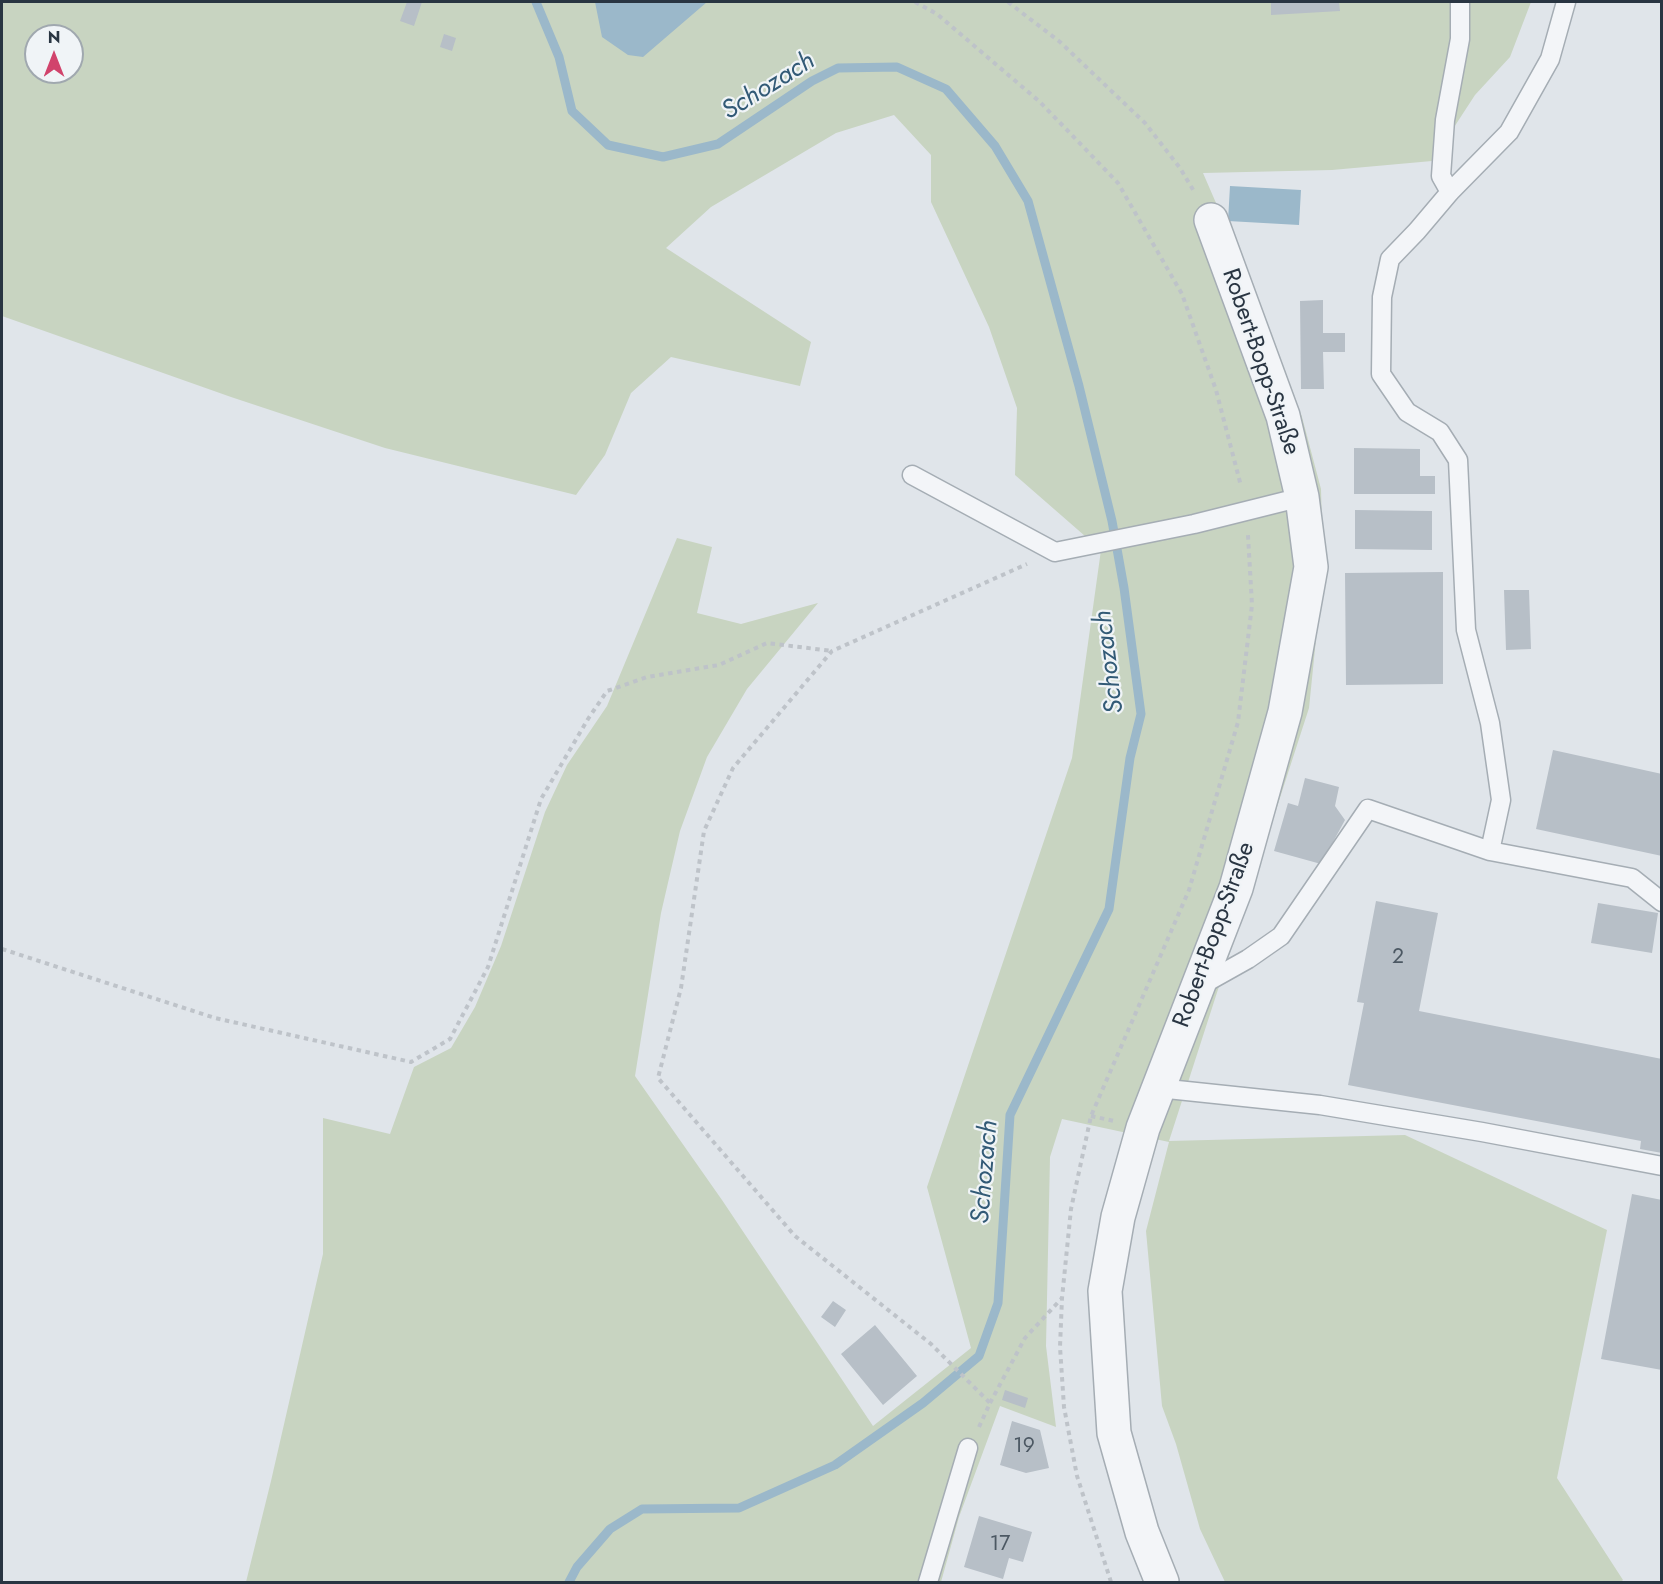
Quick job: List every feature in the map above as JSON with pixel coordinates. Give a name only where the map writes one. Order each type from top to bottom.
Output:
[{"type":"street","name":"Robert-Bopp-Straße","points":[[1162,1582],[1142,1532],[1114,1433],[1105,1291],[1118,1217],[1143,1128],[1236,888],[1285,712],[1311,567],[1302,497],[1283,416],[1211,220]]},
{"type":"lane","points":[[1450,192],[1441,176],[1444,120],[1460,39],[1460,2]]},
{"type":"lane","points":[[1490,851],[1501,800],[1490,723],[1467,630],[1458,460],[1440,432],[1407,411],[1381,374],[1382,297],[1390,259],[1450,192],[1509,132],[1550,59],[1566,2]]},
{"type":"lane","points":[[912,475],[1055,552],[1194,524],[1302,497]]},
{"type":"lane","points":[[1197,987],[1248,959],[1281,936],[1368,809],[1490,851],[1632,878],[1662,902]]},
{"type":"lane","points":[[1158,1088],[1320,1105],[1482,1132],[1662,1166]]},
{"type":"lane","points":[[928,1582],[968,1448]]},
{"type":"path","points":[[915,2],[937,14],[1040,102],[1118,183],[1182,294],[1216,390],[1247,510],[1252,605],[1238,722],[1189,890],[1091,1116],[1071,1209],[1059,1347],[1064,1407],[1077,1476],[1105,1570],[1111,1582]]},
{"type":"path","points":[[1008,2],[1060,42],[1145,123],[1180,168],[1211,220]]},
{"type":"path","points":[[990,1403],[932,1344],[795,1236],[658,1078],[681,988],[704,831],[733,768],[832,651],[1055,552]]},
{"type":"path","points":[[2,949],[215,1018],[411,1062],[450,1039],[488,967],[541,799],[607,691],[647,677],[719,665],[766,644],[832,651]]},
{"type":"path","points":[[968,1448],[1025,1338],[1062,1298]]},
{"type":"green space","points":[[2,2],[1531,2],[1510,57],[1475,95],[1432,161],[1332,170],[1203,173],[1262,309],[1302,417],[1321,489],[1323,570],[1309,708],[1169,1141],[1405,1135],[1607,1230],[1557,1478],[1623,1580],[1621,1582],[1225,1582],[1200,1529],[1176,1444],[1162,1406],[1146,1231],[1169,1142],[1062,1119],[1050,1157],[1046,1346],[1056,1427],[1000,1406],[959,1517],[941,1582],[246,1582],[323,1254],[323,1118],[390,1134],[414,1067],[451,1048],[475,1007],[501,946],[545,812],[567,765],[607,706],[677,538],[712,547],[697,613],[741,624],[818,603],[747,689],[707,757],[680,831],[661,913],[635,1076],[722,1200],[873,1426],[971,1348],[927,1187],[1072,758],[1101,550],[1015,475],[1017,408],[989,327],[931,202],[931,155],[894,115],[836,133],[711,207],[666,248],[811,342],[800,386],[671,357],[631,393],[605,455],[576,495],[385,448],[231,397],[2,316]]},
{"type":"water","points":[[595,2],[707,2],[643,57],[628,55],[602,37]]},
{"type":"water","points":[[1230,186],[1301,190],[1299,225],[1228,221]]},
{"type":"building","points":[[407,2],[422,2],[414,26],[400,21]]},
{"type":"building","points":[[1271,2],[1339,2],[1340,11],[1271,15]]},
{"type":"building","points":[[444,34],[456,38],[452,51],[440,47]]},
{"type":"building","points":[[1323,300],[1323,333],[1345,333],[1345,352],[1323,352],[1324,389],[1301,389],[1300,301]]},
{"type":"building","points":[[1354,448],[1420,449],[1420,476],[1435,476],[1435,494],[1354,494]]},
{"type":"building","points":[[1355,510],[1432,511],[1432,550],[1355,549]]},
{"type":"building","points":[[1443,572],[1443,684],[1346,685],[1345,573]]},
{"type":"building","points":[[1504,590],[1529,590],[1531,649],[1506,650]]},
{"type":"building","points":[[1553,750],[1662,774],[1662,856],[1536,829]]},
{"type":"building","points":[[1305,778],[1339,787],[1335,806],[1345,820],[1321,864],[1274,851],[1288,803],[1298,806]]},
{"type":"building","points":[[1376,901],[1438,913],[1419,1011],[1662,1059],[1662,1153],[1640,1149],[1641,1141],[1348,1085],[1364,1003],[1357,1002]]},
{"type":"building","points":[[1598,903],[1658,913],[1652,953],[1591,943]]},
{"type":"building","points":[[1632,1194],[1662,1200],[1662,1370],[1601,1359]]},
{"type":"building","points":[[833,1301],[846,1310],[835,1327],[821,1317]]},
{"type":"building","points":[[875,1325],[917,1376],[883,1405],[841,1354]]},
{"type":"building","points":[[1005,1390],[1028,1398],[1025,1408],[1002,1400]]},
{"type":"building","points":[[1012,1421],[1040,1430],[1049,1468],[1026,1473],[1000,1465]]},
{"type":"building","points":[[979,1516],[1032,1532],[1023,1562],[1009,1558],[1003,1579],[964,1567]]},
{"type":"waterway","name":"Schozach","points":[[536,2],[559,57],[572,111],[608,145],[663,157],[718,144],[812,81],[838,68],[897,67],[946,89],[995,146],[1028,201],[1079,386],[1112,521],[1124,588],[1141,714],[1130,758],[1109,909],[1010,1115],[998,1303],[979,1356],[923,1403],[835,1465],[739,1508],[642,1509],[610,1529],[577,1567],[569,1582]]}]
